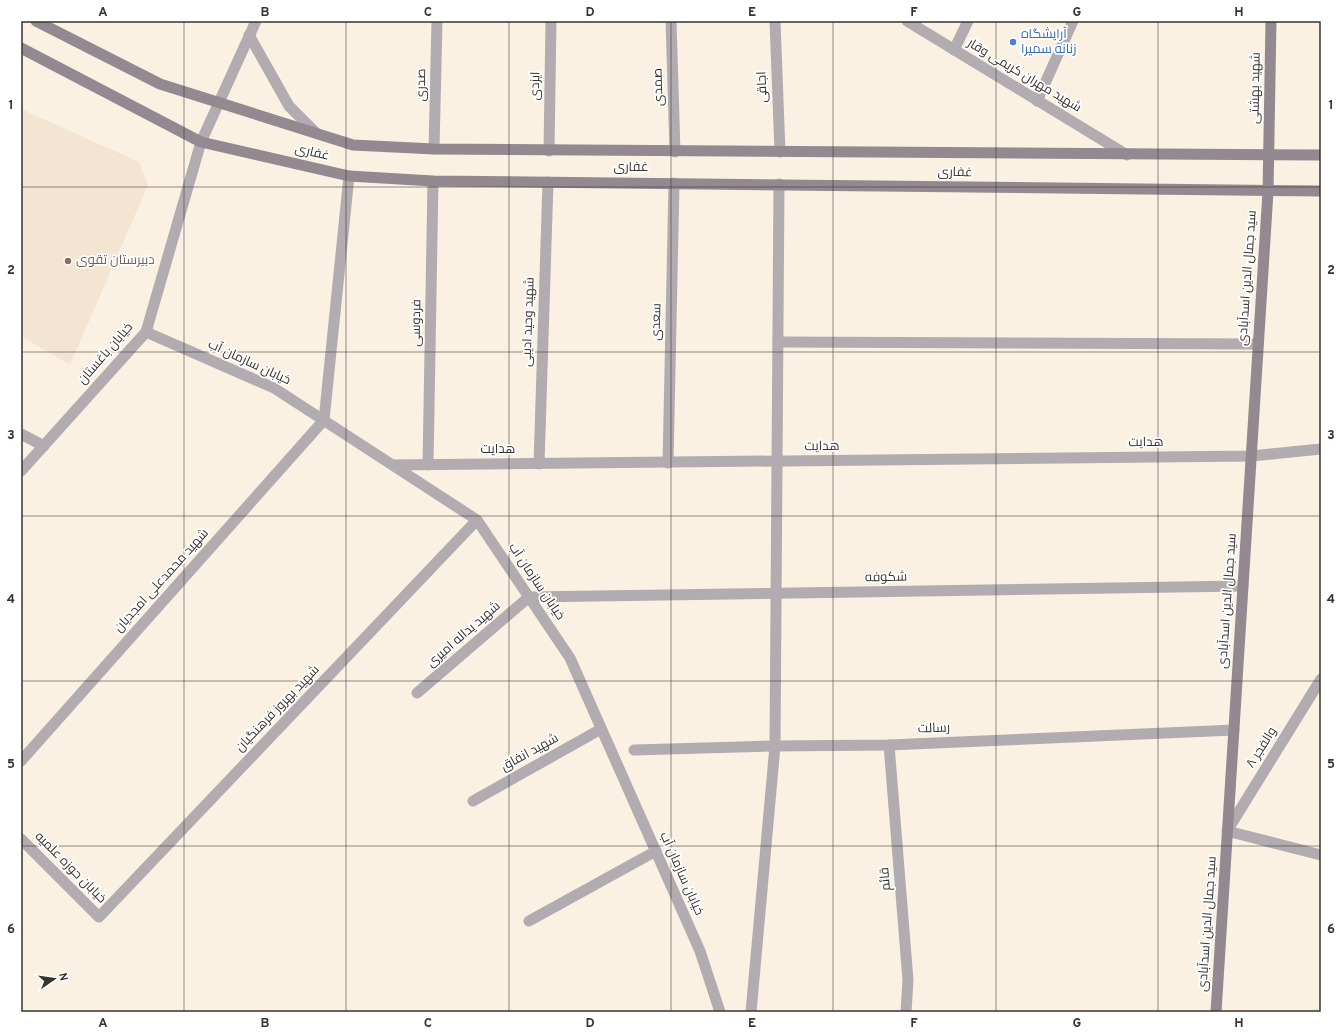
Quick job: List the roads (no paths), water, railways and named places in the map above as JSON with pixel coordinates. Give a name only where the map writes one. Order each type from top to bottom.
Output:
[{"type":"main road","name":"غفاری","points":[[36,21],[160,84],[353,145],[434,149],[675,152],[1321,155]]},
{"type":"main road","name":"شهید بهشتی","points":[[1268,192],[1271,21]]},
{"type":"main road","name":"غفاری","points":[[21,48],[202,142],[349,176],[434,181],[779,184],[1268,192],[1321,191]]},
{"type":"main road","name":"سید جمال الدین اسدآبادی","points":[[1216,1012],[1268,192]]},
{"type":"street","name":"خیابان باغستان","points":[[21,471],[146,332],[202,142],[256,21]]},
{"type":"street","name":"صدری","points":[[434,149],[437,21]]},
{"type":"street","name":"ایزدی","points":[[549,150],[551,21]]},
{"type":"street","name":"صمدی","points":[[671,21],[675,152]]},
{"type":"street","name":"اجاقی","points":[[775,21],[780,152]]},
{"type":"street","name":"شهید مهران کریمی وقار","points":[[907,21],[1127,155]]},
{"type":"street","points":[[954,50],[968,21]]},
{"type":"street","points":[[1037,101],[1073,21]]},
{"type":"street","points":[[249,35],[289,106],[316,133]]},
{"type":"street","points":[[324,420],[349,176]]},
{"type":"street","name":"فردوسی","points":[[428,465],[434,181]]},
{"type":"street","name":"شهید وحید ادیبی","points":[[539,464],[548,182]]},
{"type":"street","name":"سعدی","points":[[668,463],[674,183]]},
{"type":"street","points":[[751,1012],[775,746],[779,184]]},
{"type":"street","name":"خیابان سازمان آب","points":[[146,332],[274,388],[477,520],[570,658],[700,951],[720,1012]]},
{"type":"street","points":[[778,342],[1258,344]]},
{"type":"street","name":"شهید محمدعلی امجدیان","points":[[21,761],[324,420]]},
{"type":"street","points":[[21,434],[44,446]]},
{"type":"street","name":"هدایت","points":[[393,465],[1251,456],[1321,449]]},
{"type":"street","name":"شهید بهروز فرهنگیان","points":[[99,917],[477,520]]},
{"type":"street","name":"شکوفه","points":[[529,598],[1243,586]]},
{"type":"street","name":"شهید یداله امیری","points":[[417,693],[529,598]]},
{"type":"street","name":"والفجر ۸","points":[[1227,831],[1321,679]]},
{"type":"street","name":"شهید انفاق","points":[[473,801],[601,729]]},
{"type":"street","name":"رسالت","points":[[634,750],[775,746],[889,745],[1234,730]]},
{"type":"street","name":"قائم","points":[[889,745],[908,980],[906,1012]]},
{"type":"street","points":[[1227,831],[1321,854]]},
{"type":"street","name":"خیابان حوزه علمیه","points":[[21,839],[99,917]]},
{"type":"street","points":[[529,921],[656,851]]},
{"type":"place","name":"آرایشگاه زنانه سمیرا","points":[[1013,42]]},
{"type":"place","name":"دبیرستان تقوی","points":[[68,261]]}]
